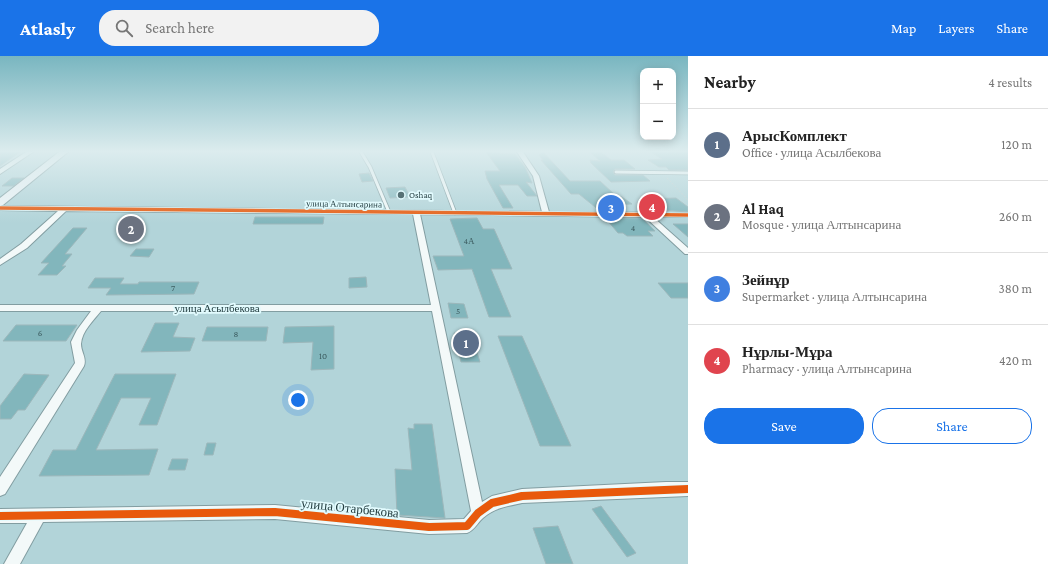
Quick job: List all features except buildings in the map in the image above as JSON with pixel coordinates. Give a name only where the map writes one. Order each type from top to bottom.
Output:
[{"type":"main road","points":[[0,203],[34,176]]},
{"type":"main road","points":[[0,194],[17,189]]},
{"type":"street","points":[[536,176],[546,214]]},
{"type":"street","name":"улица Алтынсарина","points":[[0,208],[688,215]]},
{"type":"street","points":[[0,263],[24,246],[64,209]]},
{"type":"street","points":[[416,212],[434,308],[478,513]]},
{"type":"street","points":[[647,215],[688,252]]},
{"type":"street","name":"улица Асылбекова","points":[[0,308],[434,308]]},
{"type":"street","points":[[0,489],[80,363],[76,339],[98,308]]},
{"type":"street","name":"улица Отарбекова","points":[[0,516],[275,512],[429,527],[468,526],[478,513],[492,504],[522,496],[666,488],[688,489]]},
{"type":"street","points":[[12,564],[39,516]]},
{"type":"lane","points":[[373,176],[389,212]]},
{"type":"lane","points":[[441,176],[455,213]]},
{"type":"path","points":[[665,176],[688,200]]},
{"type":"cycle path","points":[[0,208],[688,215]]},
{"type":"cycle path","points":[[0,516],[275,512],[429,527],[467,526],[478,513],[492,503],[522,496],[688,489]]},
{"type":"place","name":"Oshaq","points":[[401,195]]},
{"type":"place","name":"Нұрлы-Мұра","points":[[652,207]]},
{"type":"place","name":"Зейнұр","points":[[611,208]]},
{"type":"place","name":"Al Haq","points":[[131,229]]},
{"type":"place","name":"АрысКомплект","points":[[466,343]]}]
